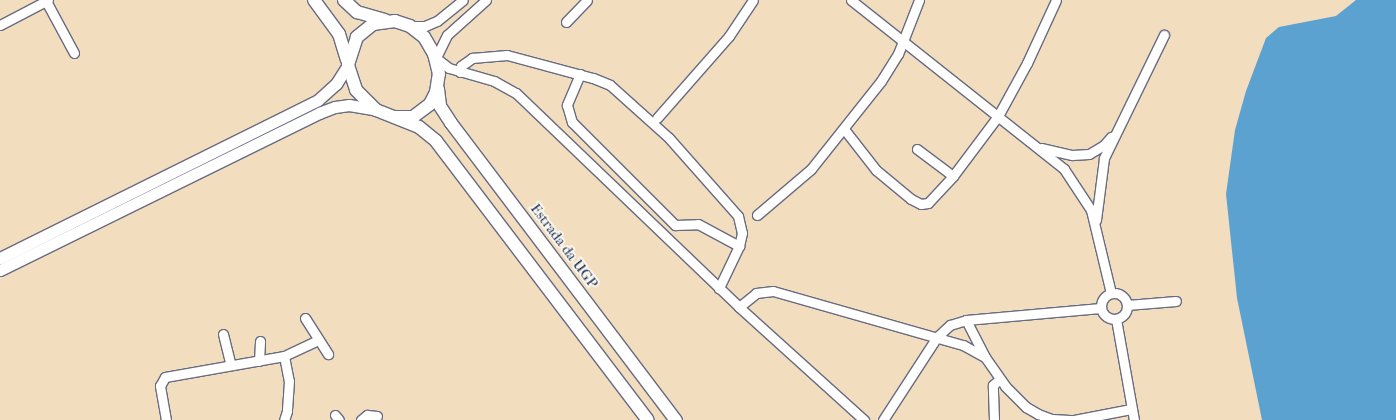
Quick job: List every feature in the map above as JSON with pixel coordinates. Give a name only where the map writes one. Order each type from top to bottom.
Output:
[{"type":"main road","points":[[314,0],[339,34],[356,90],[376,110],[419,127],[436,141],[648,420]]},
{"type":"main road","points":[[348,2],[366,16],[395,21]]},
{"type":"main road","name":"Estrada da UGP","points":[[348,65],[353,44],[360,33],[373,24],[395,21],[410,26],[428,41],[439,70],[440,106],[451,123],[676,420]]},
{"type":"main road","points":[[395,117],[404,118],[419,114],[430,104],[438,86]]},
{"type":"street","points":[[0,25],[47,0],[74,53]]},
{"type":"street","points":[[410,26],[425,26],[437,21],[463,0]]},
{"type":"street","points":[[486,0],[448,35],[436,58],[449,68],[494,81],[516,93],[739,307],[864,420]]},
{"type":"street","points":[[566,22],[587,0]]},
{"type":"street","points":[[657,118],[729,36],[753,0]]},
{"type":"street","points":[[852,0],[1064,169],[1086,199],[1096,223],[1111,293]]},
{"type":"street","points":[[757,215],[811,169],[881,81],[903,42],[919,0]]},
{"type":"street","points":[[844,129],[876,170],[911,200],[920,204],[928,203],[953,176],[998,116],[1027,63],[1056,0]]},
{"type":"street","points":[[1096,223],[1104,158],[1164,35]]},
{"type":"street","points":[[460,72],[461,66],[472,58],[507,55],[580,74],[610,85],[669,138],[738,216],[742,232],[739,246],[719,288]]},
{"type":"street","points":[[1,267],[318,100],[336,84],[348,65]]},
{"type":"street","points":[[438,86],[447,76],[460,72]]},
{"type":"street","points":[[580,74],[567,105],[572,122],[675,226],[698,224],[739,246]]},
{"type":"street","points":[[1,267],[319,112],[349,105],[376,110]]},
{"type":"street","points":[[1036,146],[1072,155],[1089,154],[1104,145],[1116,130]]},
{"type":"street","points":[[917,148],[953,176]]},
{"type":"street","points":[[739,307],[756,293],[773,291],[963,345],[985,357]]},
{"type":"street","points":[[1111,293],[1123,297],[1127,305],[1125,313],[1116,320]]},
{"type":"street","points":[[1111,293],[1102,300],[1100,308],[1107,318],[1116,320]]},
{"type":"street","points":[[1127,305],[1176,301]]},
{"type":"street","points":[[883,420],[937,337],[950,325],[966,320],[1100,308]]},
{"type":"street","points":[[305,318],[328,354]]},
{"type":"street","points":[[966,320],[985,357],[1000,379],[1026,407],[1038,414],[1052,419],[1074,420],[1131,409]]},
{"type":"street","points":[[1116,320],[1134,420]]},
{"type":"street","points":[[223,334],[231,365]]},
{"type":"street","points":[[166,420],[160,386],[165,377],[284,356],[319,340]]},
{"type":"street","points":[[259,361],[260,342]]},
{"type":"street","points":[[284,356],[289,381],[287,411],[284,420]]},
{"type":"street","points":[[994,420],[993,385],[1000,379]]},
{"type":"street","points":[[361,420],[367,415],[377,416]]},
{"type":"water","points":[[1356,0],[1396,0],[1396,420],[1262,420],[1237,298],[1226,194],[1235,130],[1246,91],[1266,38],[1279,27],[1336,16]]}]
